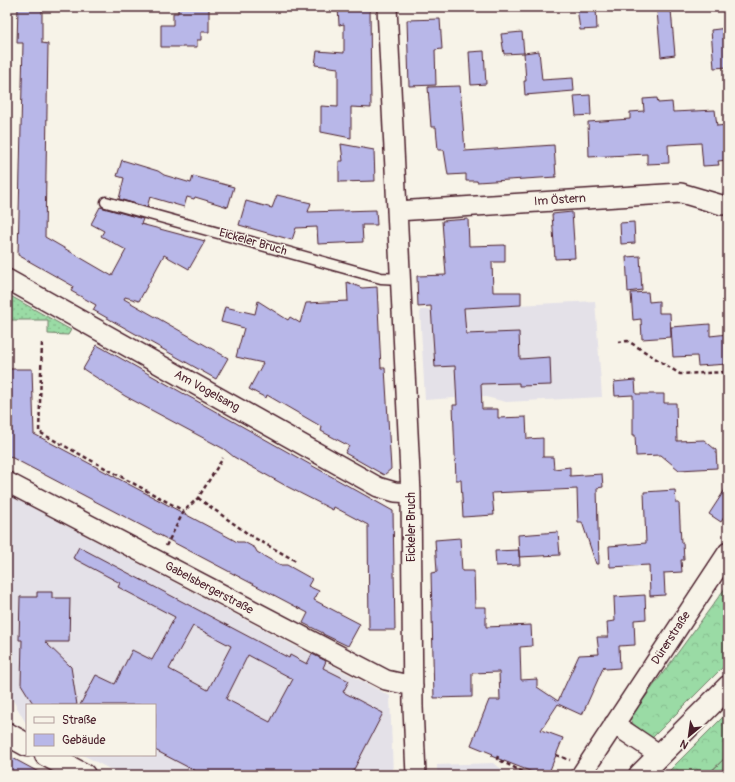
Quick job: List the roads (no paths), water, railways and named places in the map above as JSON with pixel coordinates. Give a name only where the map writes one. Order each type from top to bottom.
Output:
[{"type":"street","name":"Eickeler Bruch","points":[[387,7],[411,493],[413,686],[416,775]]},
{"type":"street","name":"Im Östern","points":[[397,211],[681,193],[722,205]]},
{"type":"street","name":"Am Vogelsang","points":[[7,279],[378,487],[395,492],[411,493]]},
{"type":"street","name":"Gabelsbergerstraße","points":[[7,482],[386,680],[413,686]]},
{"type":"street","name":"Dürerstraße","points":[[581,775],[728,552]]},
{"type":"street","points":[[640,775],[728,687]]},
{"type":"street","points":[[614,724],[660,755]]},
{"type":"street","points":[[7,734],[26,744]]},
{"type":"street","points":[[48,756],[84,775]]},
{"type":"lane","name":"Eickeler Bruch","points":[[106,202],[381,278],[400,279]]}]
